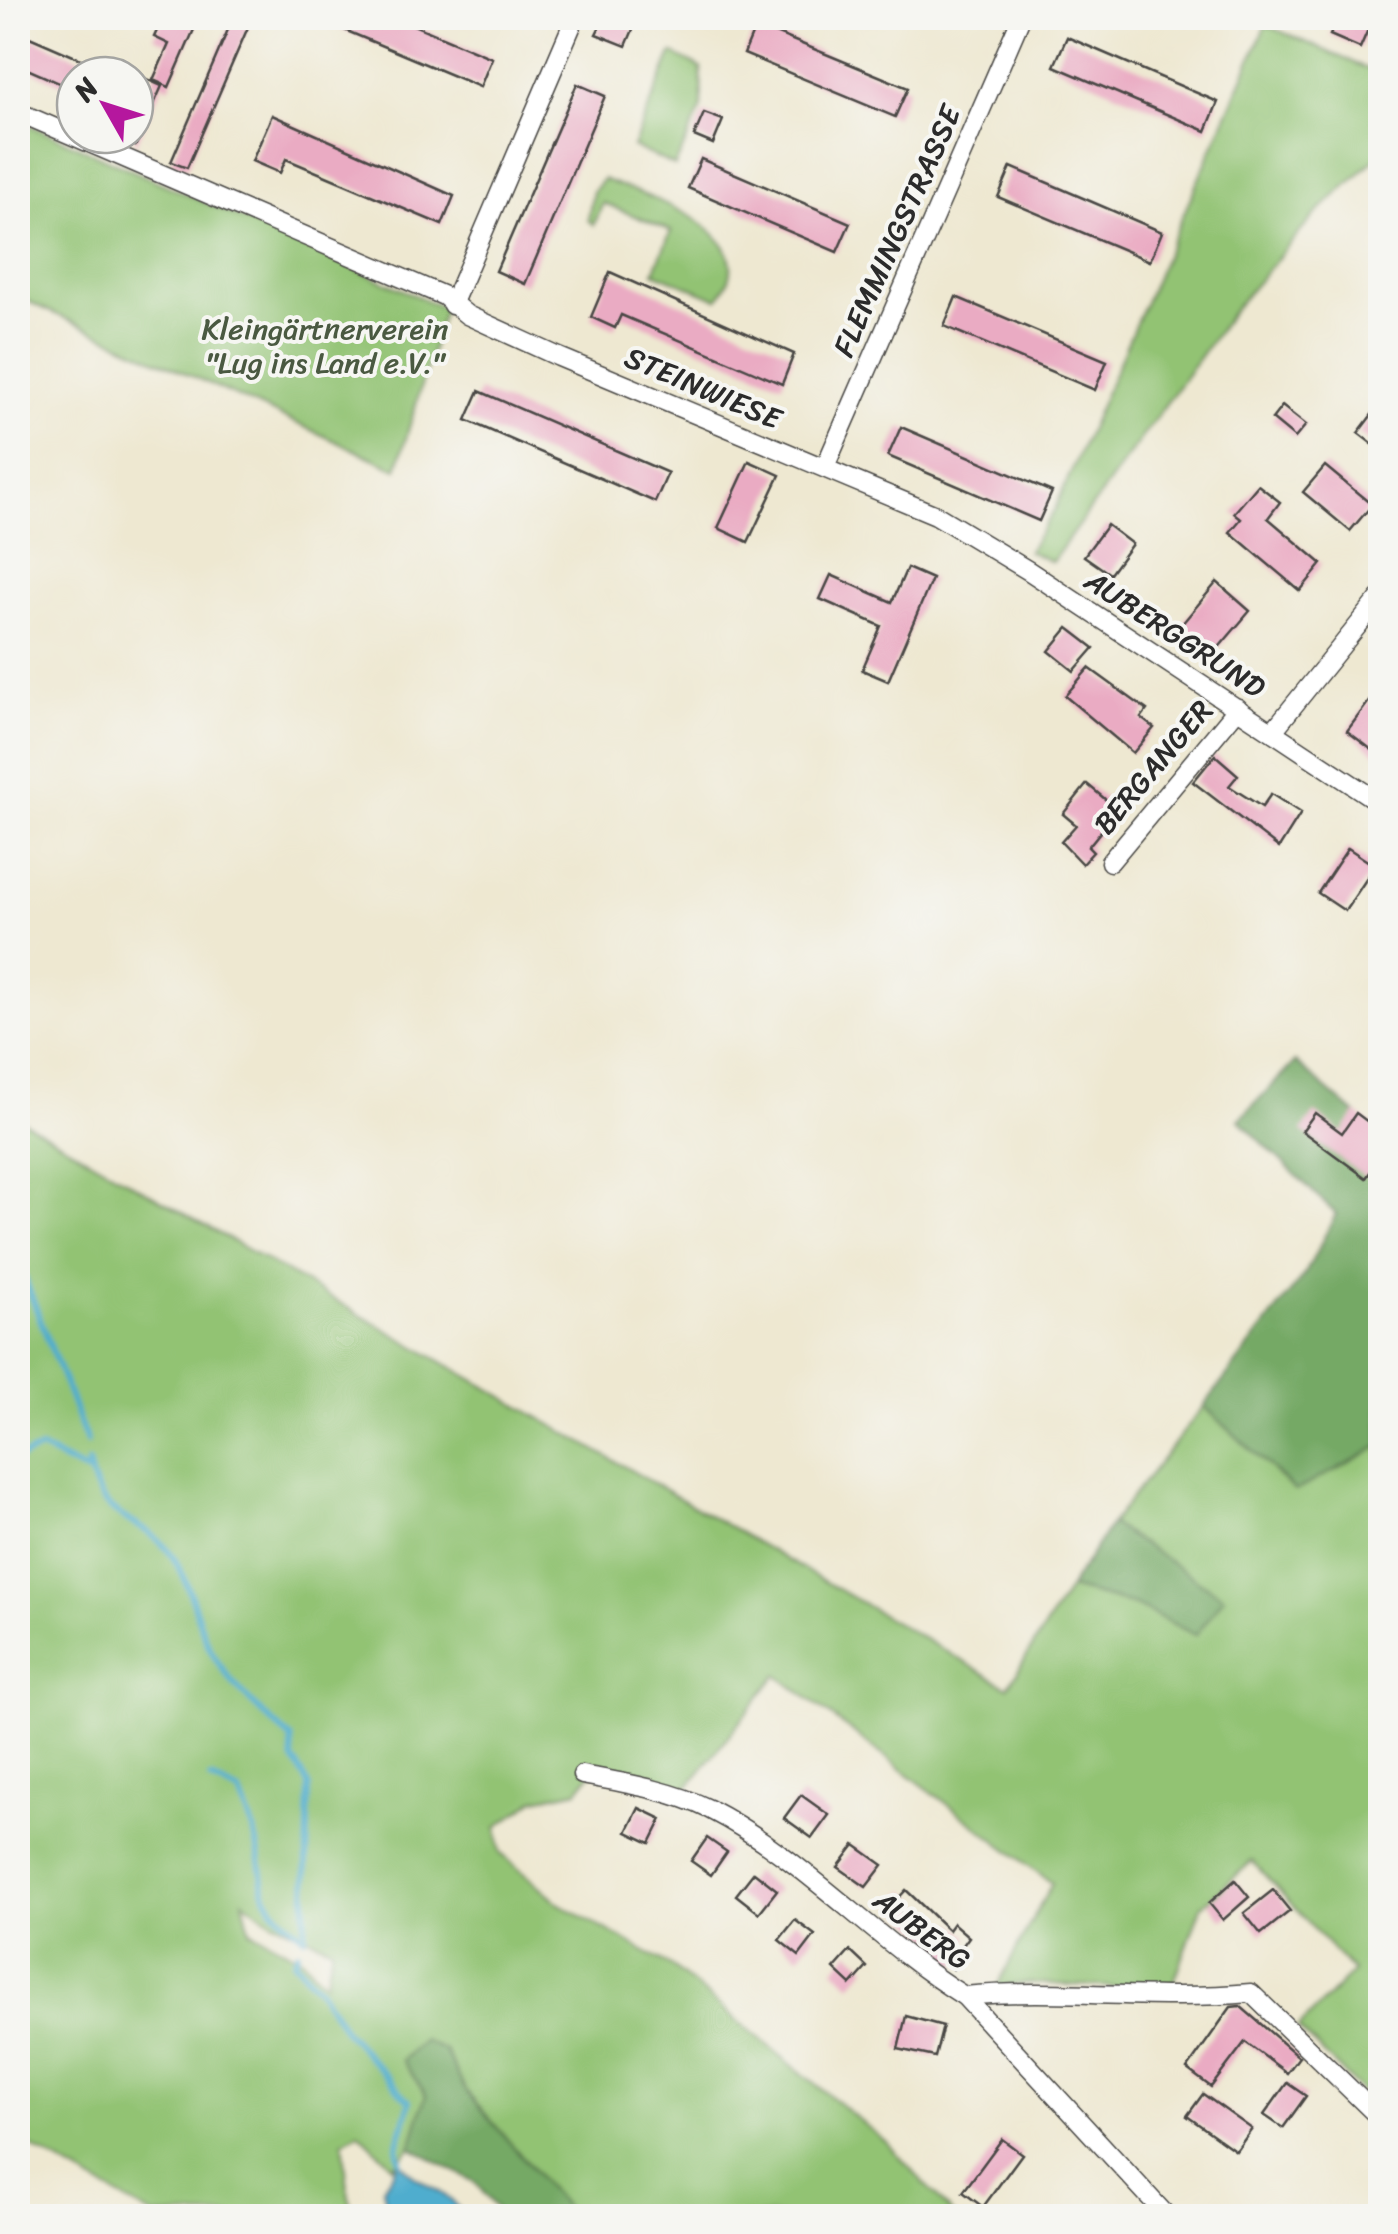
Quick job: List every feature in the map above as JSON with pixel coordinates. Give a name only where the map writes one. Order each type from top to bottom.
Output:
[{"type":"street","points":[[452,305],[576,18]]},
{"type":"street","name":"FLEMMINGSTRASSE","points":[[824,468],[1021,18]]},
{"type":"street","name":"STEINWIESE","points":[[18,112],[444,296],[452,305],[559,357],[936,515]]},
{"type":"street","name":"AUBERGGRUND","points":[[936,515],[1380,803]]},
{"type":"street","points":[[1273,731],[1380,598]]},
{"type":"street","name":"BERGANGER","points":[[1110,862],[1238,708]]},
{"type":"street","name":"AUBERG","points":[[582,1775],[707,1808],[812,1880],[925,1972],[964,1996],[1167,2216]]},
{"type":"street","points":[[964,1996],[1025,1990],[1206,1997],[1251,1993],[1380,2118]]},
{"type":"green space","points":[[1266,25],[1380,74],[1380,154],[1315,215],[1234,309],[1052,562],[1028,551],[1054,511]]},
{"type":"green space","points":[[672,53],[701,68],[702,107],[675,166],[633,147]]},
{"type":"green space","name":"Kleingärtnerverein \"Lug ins Land e.V.\"","points":[[18,120],[55,136],[55,155],[97,155],[444,308],[397,469],[18,297]]},
{"type":"green space","points":[[603,179],[682,212],[718,238],[728,253],[731,271],[718,299],[654,272],[671,231],[603,203],[594,225],[588,220],[593,191]]},
{"type":"green space","points":[[1295,1062],[1380,1135],[1380,1446],[1295,1491],[1204,1406],[1306,1272],[1336,1214],[1239,1120]]},
{"type":"green space","points":[[18,1118],[1008,1687],[1069,1588],[1135,1605],[1195,1635],[1223,1597],[1111,1524],[1204,1406],[1295,1491],[1380,1446],[1379,2109],[1298,2028],[1353,1972],[1252,1861],[1201,1907],[1171,1990],[1030,1983],[997,1986],[1052,1883],[777,1675],[684,1792],[593,1771],[578,1790],[536,1799],[497,1827],[500,1853],[558,1903],[672,1967],[886,2142],[954,2216],[572,2216],[466,2091],[445,2051],[411,2147],[393,2166],[359,2132],[343,2142],[351,2216],[153,2216],[18,2139]],"holes":[[[243,1901],[272,1921],[332,1947],[325,1983],[301,1958],[250,1930]]]},
{"type":"green space","points":[[1111,1524],[1224,1597],[1196,1635],[1135,1605],[1069,1588]]},
{"type":"green space","points":[[424,2040],[445,2051],[466,2091],[572,2216],[501,2216],[476,2183],[411,2147],[426,2095],[402,2060]]},
{"type":"water","points":[[400,2161],[415,2177],[448,2198],[464,2216],[389,2216],[383,2188]]},
{"type":"building","points":[[163,18],[199,18],[169,87],[155,81],[155,76],[169,44],[154,37]]},
{"type":"building","points":[[233,18],[252,18],[187,168],[171,162]]},
{"type":"building","points":[[316,18],[397,18],[492,58],[480,87]]},
{"type":"building","points":[[604,18],[638,18],[626,46],[596,34]]},
{"type":"building","points":[[1338,18],[1373,18],[1360,48],[1330,35]]},
{"type":"building","points":[[756,25],[908,88],[895,117],[744,54]]},
{"type":"building","points":[[18,32],[71,55],[55,55],[55,81],[18,65]]},
{"type":"building","points":[[1067,37],[1218,102],[1206,131],[1054,66]]},
{"type":"building","points":[[155,83],[162,86],[155,102]]},
{"type":"building","points":[[577,84],[605,96],[525,284],[496,271]]},
{"type":"building","points":[[704,113],[723,120],[713,144],[694,136]]},
{"type":"building","points":[[272,115],[454,196],[442,225],[286,159],[280,173],[252,161]]},
{"type":"building","points":[[701,159],[850,223],[837,252],[688,188]]},
{"type":"building","points":[[1011,167],[1162,232],[1150,261],[998,197]]},
{"type":"building","points":[[610,272],[794,354],[782,384],[621,315],[615,328],[591,317]]},
{"type":"building","points":[[956,297],[1107,361],[1095,390],[944,326]]},
{"type":"building","points":[[479,391],[668,473],[655,502],[466,420]]},
{"type":"building","points":[[1380,404],[1380,450],[1358,433]]},
{"type":"building","points":[[1282,406],[1306,425],[1295,438],[1272,419]]},
{"type":"building","points":[[901,427],[1052,492],[1039,521],[888,456]]},
{"type":"building","points":[[749,461],[780,475],[748,542],[718,528]]},
{"type":"building","points":[[1325,466],[1372,505],[1350,531],[1303,492]]},
{"type":"building","points":[[1258,485],[1280,502],[1268,518],[1322,564],[1300,591],[1230,532],[1241,519],[1234,513]]},
{"type":"building","points":[[1107,525],[1132,544],[1110,574],[1084,556]]},
{"type":"building","points":[[907,568],[932,579],[888,681],[862,670],[881,626],[820,599],[831,575],[892,602]]},
{"type":"building","points":[[1217,582],[1250,611],[1209,659],[1176,631]]},
{"type":"building","points":[[1068,628],[1094,648],[1074,671],[1049,651]]},
{"type":"building","points":[[1089,668],[1147,710],[1141,718],[1154,728],[1133,753],[1065,696]]},
{"type":"building","points":[[1370,700],[1380,708],[1380,756],[1347,731]]},
{"type":"building","points":[[1215,755],[1238,775],[1229,786],[1262,807],[1271,794],[1301,813],[1279,848],[1193,782]]},
{"type":"building","points":[[1087,784],[1118,810],[1088,847],[1093,852],[1082,864],[1061,842],[1076,825],[1063,814]]},
{"type":"building","points":[[1348,848],[1375,866],[1345,911],[1318,893]]},
{"type":"building","points":[[1315,1113],[1342,1133],[1356,1113],[1380,1131],[1380,1158],[1366,1178],[1302,1131]]},
{"type":"building","points":[[801,1795],[829,1815],[812,1838],[784,1818]]},
{"type":"building","points":[[639,1808],[662,1819],[650,1843],[627,1832]]},
{"type":"building","points":[[707,1838],[727,1852],[711,1875],[691,1861]]},
{"type":"building","points":[[855,1845],[883,1865],[866,1887],[838,1867]]},
{"type":"building","points":[[754,1872],[777,1890],[759,1913],[736,1895]]},
{"type":"building","points":[[1235,1880],[1249,1897],[1223,1920],[1209,1903]]},
{"type":"building","points":[[906,1890],[948,1930],[953,1923],[969,1937],[958,1952],[963,1956],[953,1969],[931,1951],[936,1944],[893,1904]]},
{"type":"building","points":[[1273,1890],[1290,1911],[1261,1934],[1244,1913]]},
{"type":"building","points":[[795,1920],[815,1935],[799,1956],[779,1940]]},
{"type":"building","points":[[850,1951],[867,1967],[851,1985],[834,1969]]},
{"type":"building","points":[[1240,2006],[1299,2057],[1287,2073],[1245,2042],[1211,2087],[1187,2069],[1231,2007]]},
{"type":"building","points":[[906,2016],[943,2026],[935,2057],[898,2049]]},
{"type":"building","points":[[1287,2083],[1306,2096],[1283,2128],[1264,2115]]},
{"type":"building","points":[[1203,2094],[1252,2129],[1236,2151],[1187,2116]]},
{"type":"building","points":[[1002,2139],[1022,2154],[983,2207],[963,2192]]},
{"type":"waterway","points":[[18,1261],[87,1442]]},
{"type":"waterway","points":[[18,1458],[41,1449],[89,1473]]},
{"type":"waterway","points":[[88,1463],[100,1497],[119,1515],[155,1537],[175,1561],[220,1665],[248,1699],[291,1738],[293,1759],[309,1785],[305,1937]]},
{"type":"waterway","points":[[211,1779],[240,1793],[255,1834],[270,1903],[304,1936]]},
{"type":"waterway","points":[[298,1952],[294,1962],[319,1989],[345,2031],[410,2102],[397,2147],[400,2161]]}]
